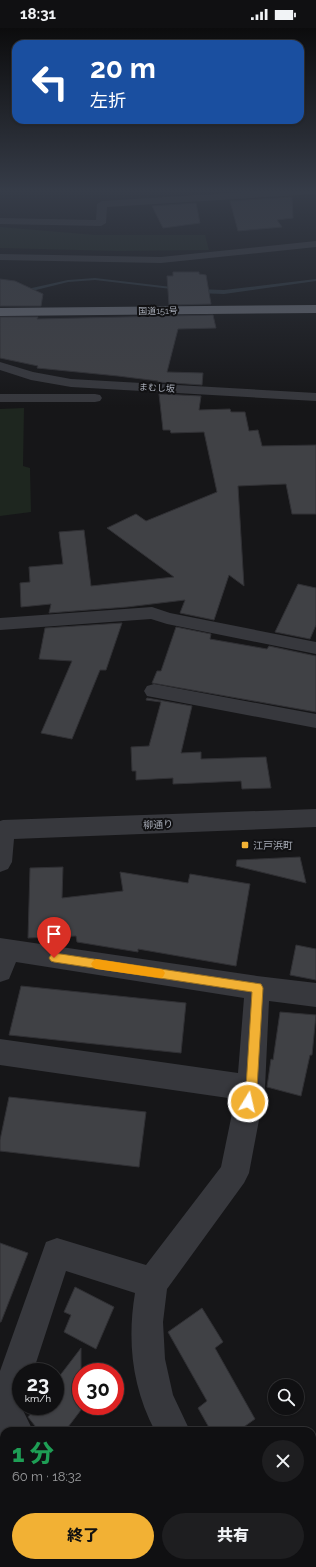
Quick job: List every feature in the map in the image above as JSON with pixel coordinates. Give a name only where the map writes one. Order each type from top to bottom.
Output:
[{"type":"highway","name":"国道151号","points":[[0,312],[316,309]]},
{"type":"street","name":"まむし坂","points":[[0,366],[31,376],[71,383],[281,394],[316,398]]},
{"type":"street","points":[[0,398],[135,398],[162,402]]},
{"type":"street","points":[[176,402],[316,398]]},
{"type":"street","points":[[0,624],[152,613],[167,618],[316,648]]},
{"type":"street","points":[[154,691],[316,721]]},
{"type":"street","name":"柳通り","points":[[2,829],[316,818]]},
{"type":"street","points":[[0,862],[2,829]]},
{"type":"street","points":[[2,957],[316,994]]},
{"type":"street","points":[[170,1427],[157,1399],[146,1350],[149,1300],[152,1283],[234,1173],[251,1088],[257,988]]},
{"type":"street","points":[[0,1052],[251,1088]]},
{"type":"street","points":[[14,1427],[4,1408],[57,1253],[152,1283]]},
{"type":"shaded area","points":[[24,408],[23,466],[30,468],[31,512],[0,516],[0,409]]},
{"type":"building","points":[[173,272],[199,272],[199,274],[206,275],[211,304],[169,305],[167,276],[173,276]]},
{"type":"building","points":[[0,279],[15,281],[43,294],[41,306],[0,306]]},
{"type":"building","points":[[213,315],[216,328],[178,329],[167,372],[203,373],[202,385],[158,382],[118,376],[37,368],[38,366],[0,358],[0,317],[38,317],[37,319]]},
{"type":"building","points":[[159,394],[201,396],[199,410],[230,409],[231,412],[245,412],[249,431],[258,430],[262,446],[316,445],[316,514],[292,514],[286,484],[238,486],[244,586],[229,575],[214,620],[180,613],[185,600],[127,607],[49,613],[51,604],[21,607],[20,583],[30,582],[29,567],[63,564],[59,532],[84,530],[91,586],[174,577],[107,528],[136,514],[146,521],[217,492],[204,432],[171,433],[170,430],[163,430]]},
{"type":"building","points":[[298,584],[316,588],[316,625],[310,639],[275,632]]},
{"type":"building","points":[[122,623],[106,670],[100,670],[72,739],[41,733],[72,661],[39,659],[45,628]]},
{"type":"building","points":[[176,627],[211,634],[210,639],[267,649],[269,646],[316,656],[316,712],[152,683],[157,671],[161,671]]},
{"type":"building","points":[[147,698],[192,706],[181,753],[201,752],[201,759],[266,757],[271,788],[242,789],[241,781],[173,784],[173,778],[136,780],[136,771],[132,771],[131,747],[149,746],[161,702],[146,700]]},
{"type":"building","points":[[300,857],[306,883],[236,866],[237,860]]},
{"type":"building","points":[[63,867],[62,898],[123,891],[120,872],[188,883],[190,874],[250,884],[236,966],[138,949],[138,952],[77,942],[76,936],[28,938],[30,868]]},
{"type":"building","points":[[296,945],[316,949],[316,980],[290,975]]},
{"type":"building","points":[[21,986],[186,1003],[181,1053],[9,1035]]},
{"type":"building","points":[[280,1012],[316,1015],[312,1055],[310,1055],[301,1096],[267,1087],[271,1059],[273,1060]]},
{"type":"building","points":[[9,1097],[146,1112],[139,1167],[0,1151],[0,1140]]},
{"type":"building","points":[[0,1243],[28,1253],[1,1322],[0,1322]]},
{"type":"building","points":[[75,1287],[114,1307],[96,1349],[64,1332],[71,1315],[64,1312]]},
{"type":"building","points":[[202,1308],[223,1342],[215,1348],[255,1419],[244,1427],[209,1427],[198,1408],[207,1401],[168,1332]]},
{"type":"building","points":[[81,1348],[81,1363],[72,1363],[72,1415],[77,1415],[68,1427],[36,1427],[28,1417],[30,1415],[64,1415],[64,1370]]},
{"type":"waterway","points":[[0,297],[68,281],[95,279],[180,289]]},
{"type":"waterway","points":[[196,291],[224,292],[316,280]]},
{"type":"slow traffic","points":[[96,964],[160,973]]},
{"type":"place","name":"江戸浜町","points":[[245,845]]},
{"type":"route","points":[[54,958],[257,988],[251,1088],[248,1102]]}]
